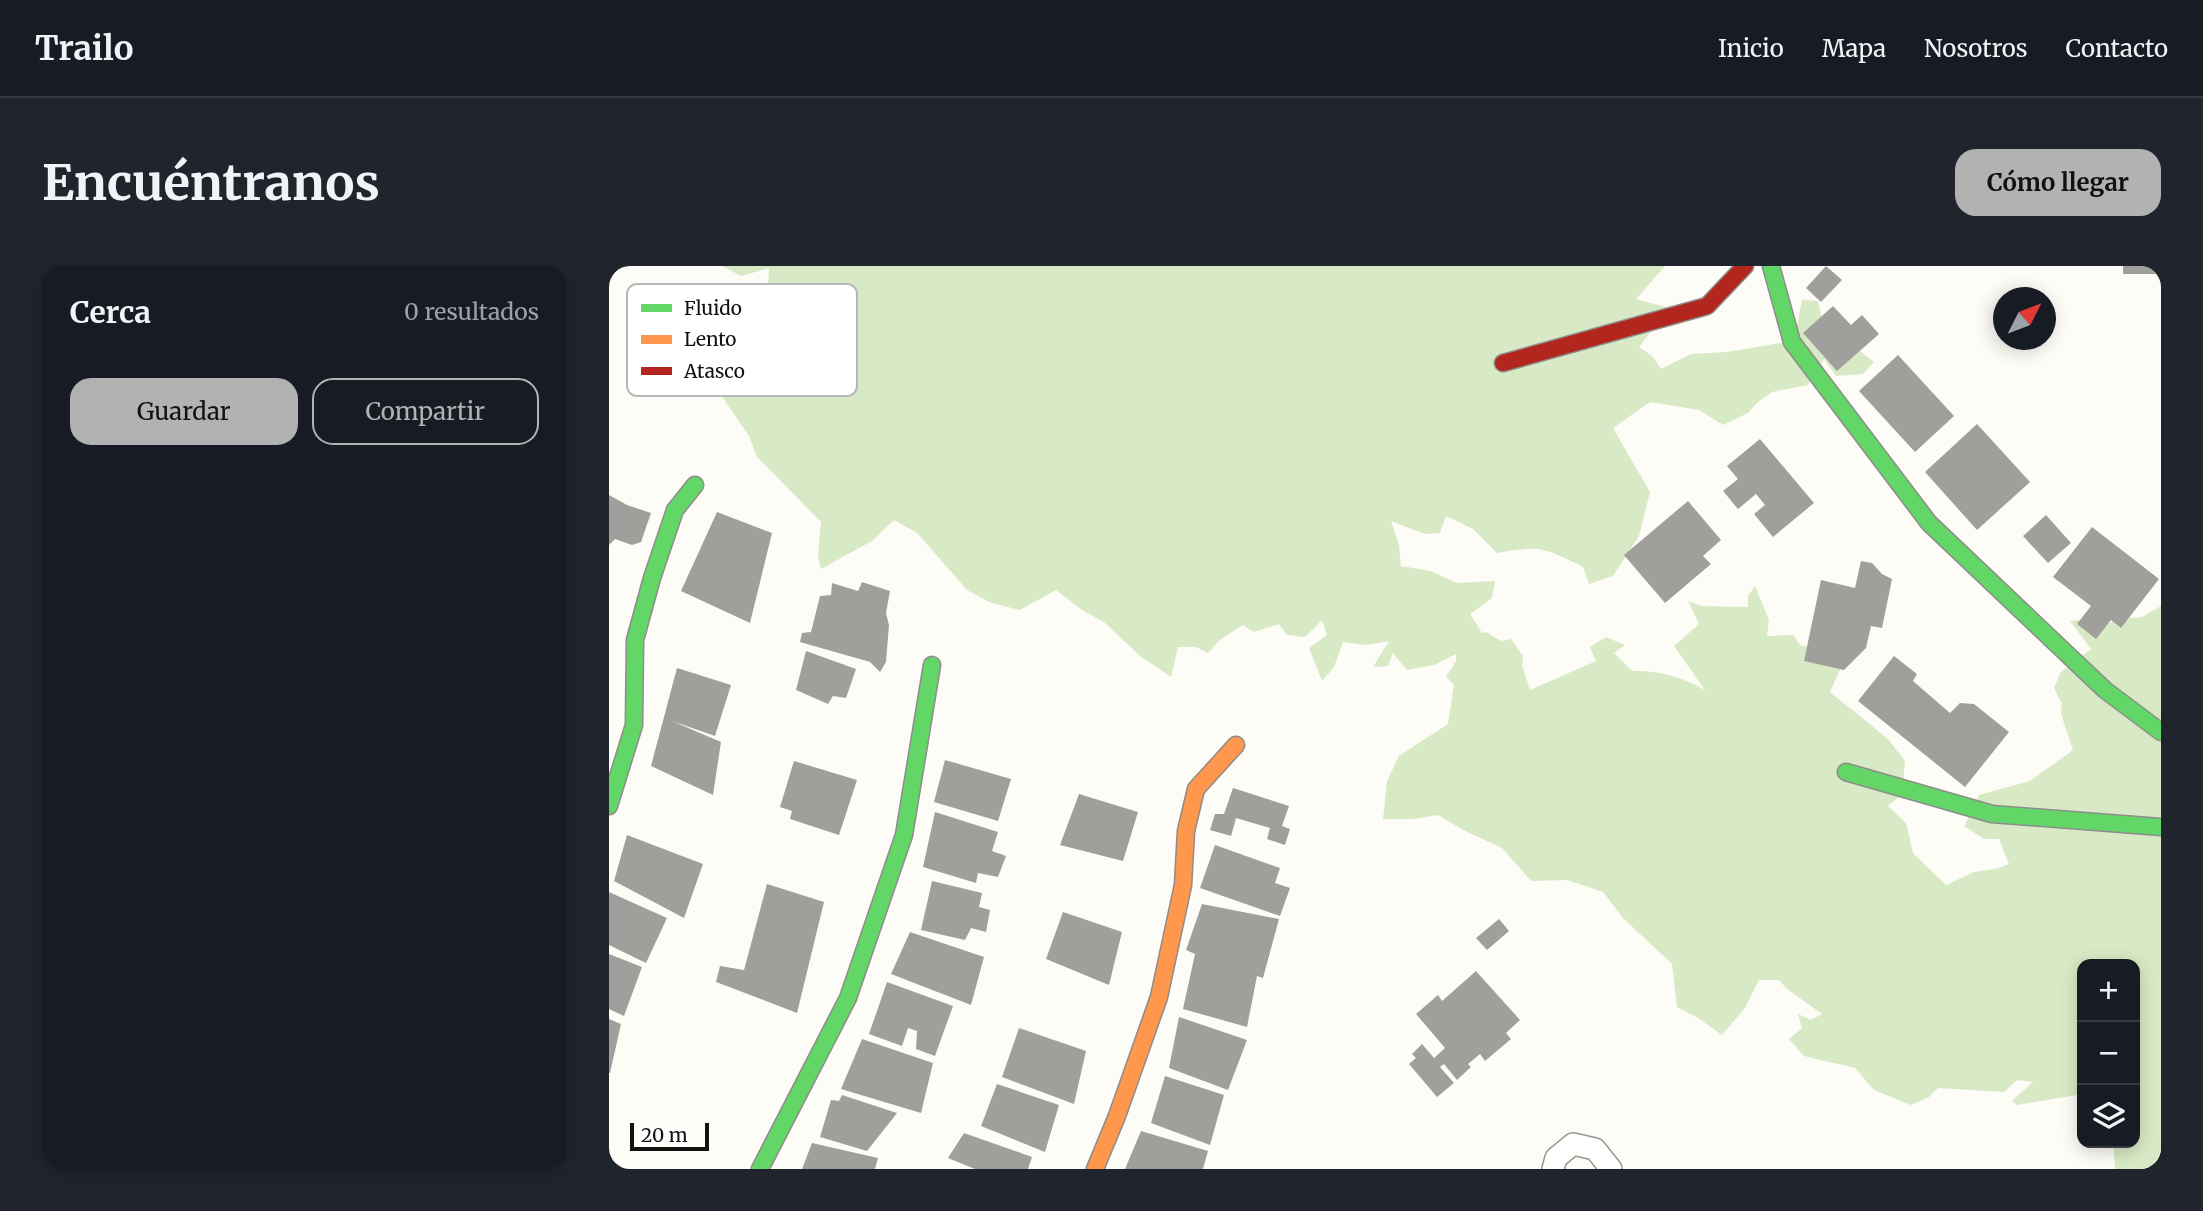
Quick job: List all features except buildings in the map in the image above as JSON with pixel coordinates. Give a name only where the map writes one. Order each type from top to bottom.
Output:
[{"type":"street","points":[[1503,363],[1707,306],[1745,266]]},
{"type":"street","points":[[1771,266],[1792,342],[1929,523],[2105,690],[2161,732]]},
{"type":"street","points":[[609,806],[634,725],[635,640],[675,510],[695,485]]},
{"type":"street","points":[[760,1169],[848,998],[900,848],[932,665]]},
{"type":"street","points":[[1095,1169],[1117,1116],[1159,997],[1183,885],[1186,831],[1196,789],[1236,745]]},
{"type":"street","points":[[1846,772],[1992,814],[2161,827]]},
{"type":"street","points":[[1553,1169],[1556,1158],[1573,1144],[1595,1149],[1611,1169]]},
{"type":"green space","points":[[722,266],[1665,266],[1636,299],[1669,308],[1639,347],[1652,356],[1661,369],[1691,354],[1727,352],[1791,341],[1802,300],[1818,301],[1822,320],[1874,362],[1863,374],[1836,376],[1824,359],[1808,385],[1772,392],[1748,413],[1723,425],[1699,410],[1650,402],[1613,428],[1650,492],[1639,536],[1613,576],[1589,584],[1583,567],[1550,552],[1523,549],[1497,553],[1473,529],[1446,516],[1440,533],[1425,534],[1391,521],[1399,545],[1401,566],[1431,571],[1457,583],[1495,581],[1492,598],[1470,614],[1482,633],[1486,632],[1501,641],[1511,639],[1523,656],[1522,665],[1530,690],[1596,661],[1590,647],[1606,637],[1625,645],[1614,653],[1632,671],[1670,675],[1705,690],[1674,646],[1699,624],[1688,601],[1702,606],[1748,607],[1748,596],[1755,586],[1769,620],[1767,636],[1793,635],[1800,645],[1831,651],[1842,665],[1830,692],[1888,739],[1905,761],[1902,794],[1888,806],[1906,823],[1913,853],[1946,885],[1974,872],[2009,864],[1999,839],[1984,839],[1964,826],[1979,795],[2030,781],[2073,750],[2061,714],[2062,704],[2054,688],[2061,672],[2091,649],[2070,621],[2081,620],[2097,627],[2121,619],[2142,617],[2161,606],[2161,1169],[2115,1169],[2113,1148],[2140,1148],[2140,959],[2077,959],[2077,1095],[2017,1105],[2012,1101],[2033,1082],[2017,1080],[2004,1092],[1938,1088],[1929,1097],[1911,1105],[1874,1090],[1855,1068],[1804,1056],[1789,1039],[1802,1028],[1798,1014],[1811,1020],[1822,1014],[1779,980],[1759,980],[1745,1008],[1722,1035],[1677,1007],[1672,964],[1623,918],[1603,892],[1567,880],[1531,881],[1502,848],[1438,815],[1414,819],[1383,819],[1387,781],[1399,756],[1448,724],[1454,685],[1446,677],[1456,661],[1456,654],[1434,665],[1407,670],[1393,653],[1388,666],[1373,667],[1389,641],[1366,645],[1343,642],[1334,667],[1322,681],[1309,648],[1327,635],[1322,620],[1305,637],[1287,635],[1279,624],[1254,632],[1243,625],[1220,640],[1208,653],[1196,647],[1178,647],[1171,677],[1140,656],[1104,622],[1082,610],[1056,590],[1020,610],[991,603],[967,590],[917,533],[894,520],[872,541],[821,569],[818,557],[821,522],[757,457],[749,436],[722,396],[857,396],[857,284],[768,284],[769,268],[741,276]]},
{"type":"traffic: fast","points":[[1771,266],[1792,342],[1929,523],[2105,690],[2161,732]]},
{"type":"traffic: fast","points":[[609,806],[634,725],[635,640],[675,510],[695,485]]},
{"type":"traffic: fast","points":[[760,1169],[848,998],[904,835],[932,665]]},
{"type":"traffic: fast","points":[[1846,772],[1992,814],[2161,827]]},
{"type":"traffic: slow","points":[[1095,1169],[1117,1116],[1159,997],[1183,885],[1186,831],[1196,789],[1236,745]]},
{"type":"traffic: jam","points":[[1503,363],[1707,306],[1745,266]]}]
